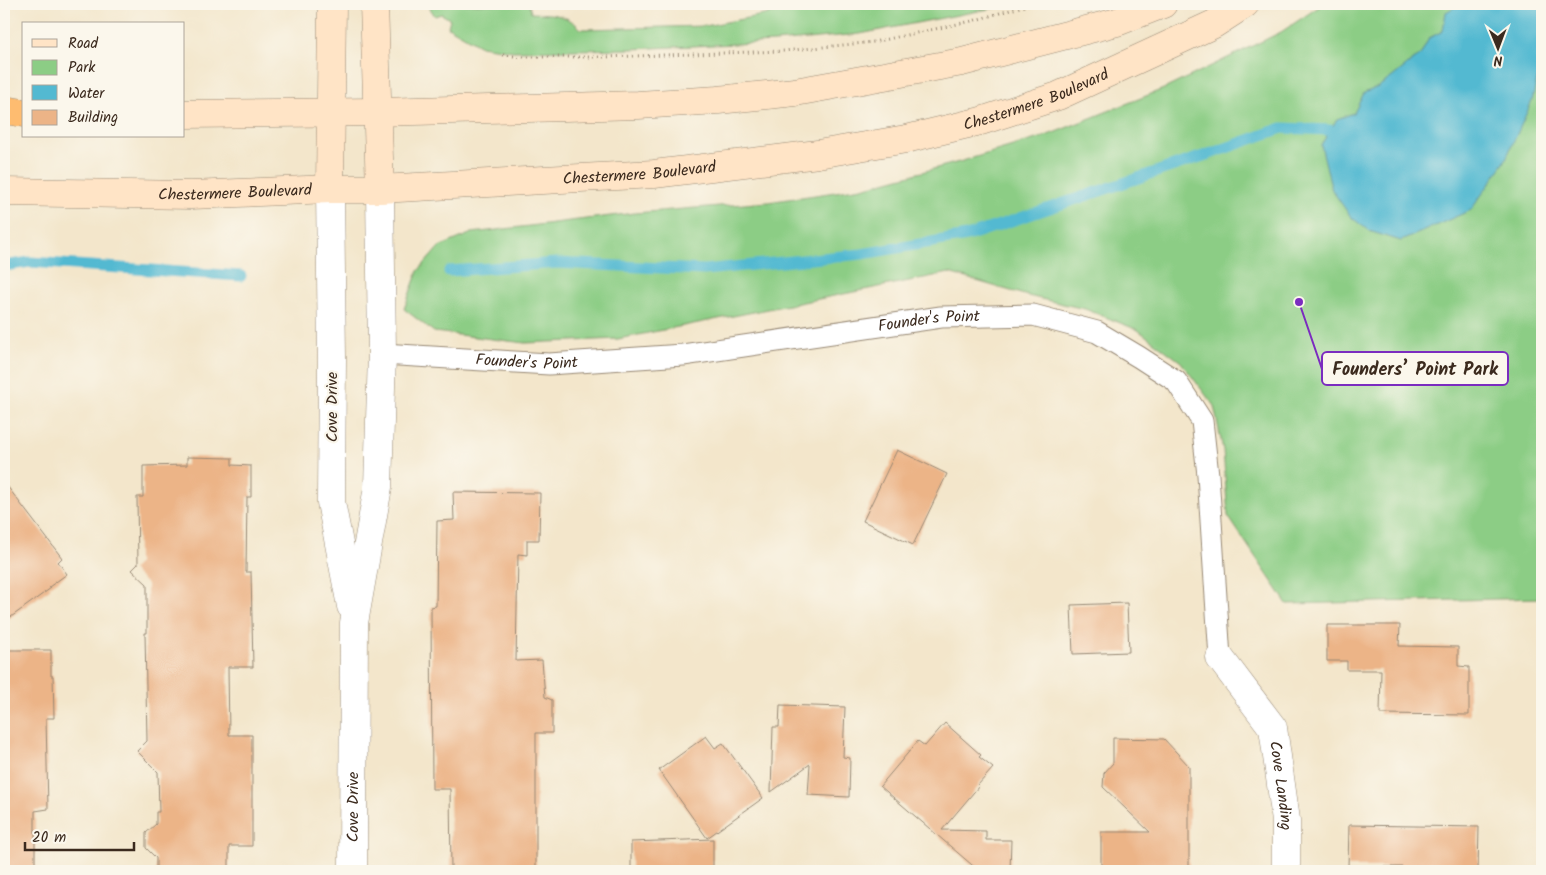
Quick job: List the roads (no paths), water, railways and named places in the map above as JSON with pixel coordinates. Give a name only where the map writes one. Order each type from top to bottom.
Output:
[{"type":"highway","points":[[4,110],[22,114]]},
{"type":"main road","points":[[330,189],[332,4]]},
{"type":"main road","points":[[374,4],[380,189]]},
{"type":"main road","points":[[185,114],[331,113],[638,105],[718,100],[795,92],[962,62],[1116,22],[1163,4]]},
{"type":"main road","name":"Chestermere Boulevard","points":[[4,192],[191,194],[380,189],[654,174],[818,154],[906,139],[981,121],[1058,96],[1214,24],[1245,4]]},
{"type":"main road","points":[[4,115],[22,114]]},
{"type":"street","name":"Cove Drive","points":[[330,189],[331,502],[354,622]]},
{"type":"street","name":"Cove Drive","points":[[353,871],[354,622],[378,487],[382,354],[380,189]]},
{"type":"street","name":"Cove Landing","points":[[1220,658],[1273,728],[1286,820],[1286,871]]},
{"type":"lane","name":"Founder's Point","points":[[382,354],[549,364],[683,355],[941,317],[1033,315],[1097,332],[1176,381],[1202,421],[1220,658]]},
{"type":"water","points":[[1460,4],[1542,4],[1542,60],[1532,101],[1504,163],[1471,210],[1401,241],[1369,231],[1351,217],[1332,190],[1321,145],[1337,119],[1354,113],[1364,93],[1378,87],[1421,54],[1429,38],[1443,31],[1446,12]]},
{"type":"waterway","points":[[449,271],[557,263],[704,270],[862,254],[967,236],[1282,128],[1330,130]]},
{"type":"waterway","points":[[4,266],[30,262],[241,276]]},
{"type":"place","name":"Founders’ Point Park","points":[[1299,302]]}]
